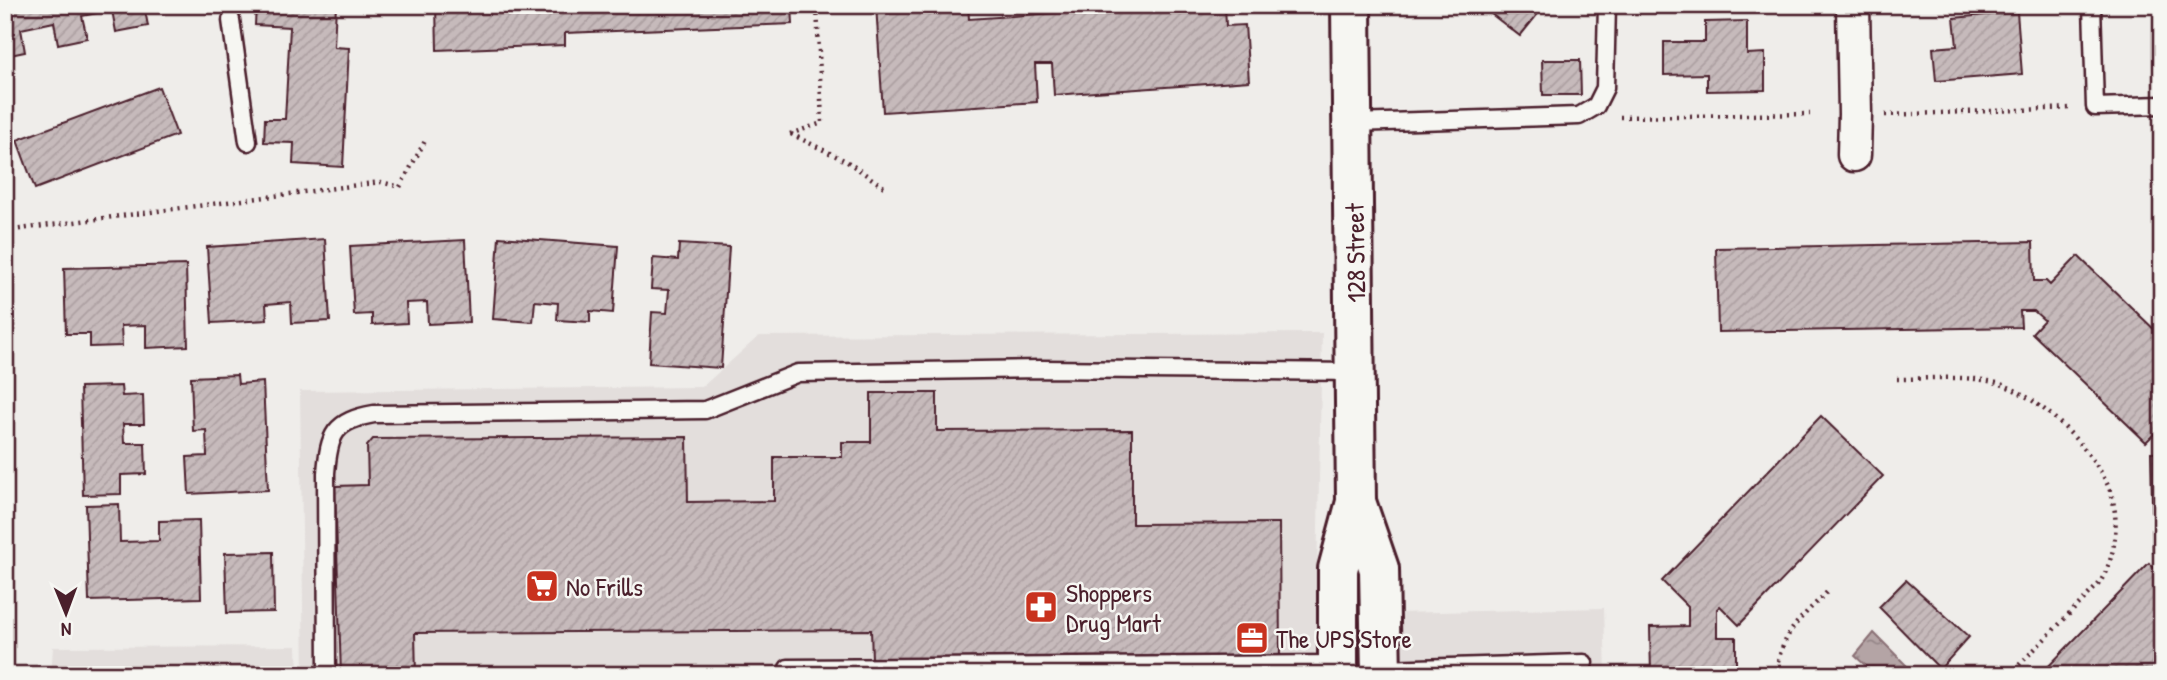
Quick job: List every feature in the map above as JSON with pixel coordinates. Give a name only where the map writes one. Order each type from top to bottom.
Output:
[{"type":"main road","name":"128 Street","points":[[1338,669],[1338,569],[1356,502],[1351,5]]},
{"type":"main road","name":"128 Street","points":[[1356,502],[1380,569],[1381,672]]},
{"type":"street","points":[[1853,5],[1854,155]]},
{"type":"lane","points":[[1353,123],[1579,116],[1596,106],[1605,88],[1607,5]]},
{"type":"lane","points":[[2092,5],[2095,107],[2162,105]]},
{"type":"lane","points":[[231,20],[248,142]]},
{"type":"lane","points":[[327,675],[328,449],[337,429],[352,418],[374,414],[705,410],[799,373],[1041,369],[1356,372]]},
{"type":"lane","points":[[1381,672],[1584,663]]},
{"type":"lane","points":[[788,668],[1338,669]]},
{"type":"path","points":[[817,5],[822,123],[790,134],[846,161],[887,190]]},
{"type":"path","points":[[1885,114],[2077,107]]},
{"type":"path","points":[[1620,117],[1810,114]]},
{"type":"path","points":[[5,231],[381,182],[400,187],[425,141]]},
{"type":"path","points":[[1897,379],[1989,380],[2015,390],[2037,405],[2081,446],[2109,489],[2113,505],[2113,550],[2107,572],[2098,585],[2009,675]]},
{"type":"path","points":[[1775,675],[1779,652],[1786,636],[1827,592]]},
{"type":"shaded area","points":[[1322,333],[1315,675],[304,675],[300,391],[702,387],[759,336]]},
{"type":"shaded area","points":[[1604,608],[1606,675],[1397,675],[1396,613]]},
{"type":"shaded area","points":[[297,646],[298,675],[51,675],[53,647]]},
{"type":"water","points":[[1874,633],[1915,674],[1876,675],[1855,656]]},
{"type":"building","points":[[5,5],[144,5],[148,26],[116,32],[112,10],[82,16],[87,38],[58,44],[54,22],[21,29],[25,52],[5,56]]},
{"type":"building","points":[[256,5],[336,5],[334,47],[349,48],[343,167],[293,164],[294,143],[264,142],[265,119],[285,119],[290,27],[255,25]]},
{"type":"building","points":[[436,5],[792,5],[793,24],[565,33],[565,45],[437,50]]},
{"type":"building","points":[[876,5],[968,5],[969,19],[1170,5],[1225,5],[1226,26],[1245,25],[1249,81],[1054,95],[1052,64],[1035,64],[1037,102],[883,112]]},
{"type":"building","points":[[1545,5],[1520,36],[1482,7]]},
{"type":"building","points":[[2017,12],[2022,74],[1936,81],[1933,48],[1957,46],[1954,18]]},
{"type":"building","points":[[1747,21],[1747,54],[1765,53],[1765,90],[1707,91],[1707,74],[1664,75],[1664,42],[1705,42],[1705,22]]},
{"type":"building","points":[[1542,60],[1580,60],[1581,95],[1543,95]]},
{"type":"building","points":[[159,87],[177,135],[35,189],[17,140]]},
{"type":"building","points":[[499,237],[618,246],[613,313],[590,311],[590,322],[557,320],[558,303],[535,301],[533,322],[493,319]]},
{"type":"building","points":[[325,239],[330,321],[292,323],[291,302],[266,304],[267,320],[212,323],[207,247]]},
{"type":"building","points":[[465,240],[469,322],[428,324],[427,302],[406,303],[407,323],[372,325],[372,314],[354,315],[350,246]]},
{"type":"building","points":[[2033,242],[2034,281],[2046,281],[2050,285],[2078,256],[2162,337],[2162,433],[2158,430],[2146,442],[2032,333],[2044,320],[2034,311],[2020,311],[2021,327],[1718,332],[1716,248]]},
{"type":"building","points":[[679,244],[729,247],[721,368],[649,363],[652,312],[667,313],[669,290],[651,289],[653,258],[678,260]]},
{"type":"building","points":[[186,265],[188,346],[146,348],[146,325],[121,326],[122,346],[90,347],[90,334],[66,334],[64,268]]},
{"type":"building","points":[[237,375],[238,384],[263,382],[268,490],[189,494],[187,457],[207,456],[206,430],[193,431],[191,377]]},
{"type":"building","points":[[121,386],[122,396],[143,395],[144,424],[123,424],[124,443],[145,443],[146,474],[121,475],[121,494],[83,495],[80,387]]},
{"type":"building","points":[[871,393],[937,393],[937,431],[1132,430],[1132,524],[1279,523],[1280,657],[872,659],[871,630],[415,633],[416,675],[341,675],[335,486],[368,485],[367,446],[373,439],[687,437],[688,502],[774,501],[774,457],[842,457],[842,442],[871,442]]},
{"type":"building","points":[[1821,416],[1883,476],[1739,625],[1720,606],[1717,609],[1717,637],[1736,637],[1736,675],[1651,675],[1650,627],[1688,626],[1688,607],[1662,581]]},
{"type":"building","points":[[2151,452],[2162,452],[2162,551],[2153,552]]},
{"type":"building","points":[[119,504],[120,542],[159,541],[159,521],[199,520],[201,598],[89,601],[86,505]]},
{"type":"building","points":[[273,552],[274,612],[227,613],[225,553]]},
{"type":"building","points":[[2149,563],[2162,575],[2162,670],[2158,675],[2040,675]]},
{"type":"building","points":[[1906,580],[1969,637],[1940,669],[1879,607]]},
{"type":"place","name":"No Frills","points":[[542,586]]},
{"type":"place","name":"Shoppers Drug Mart","points":[[1041,607]]},
{"type":"place","name":"The UPS Store","points":[[1252,638]]}]
